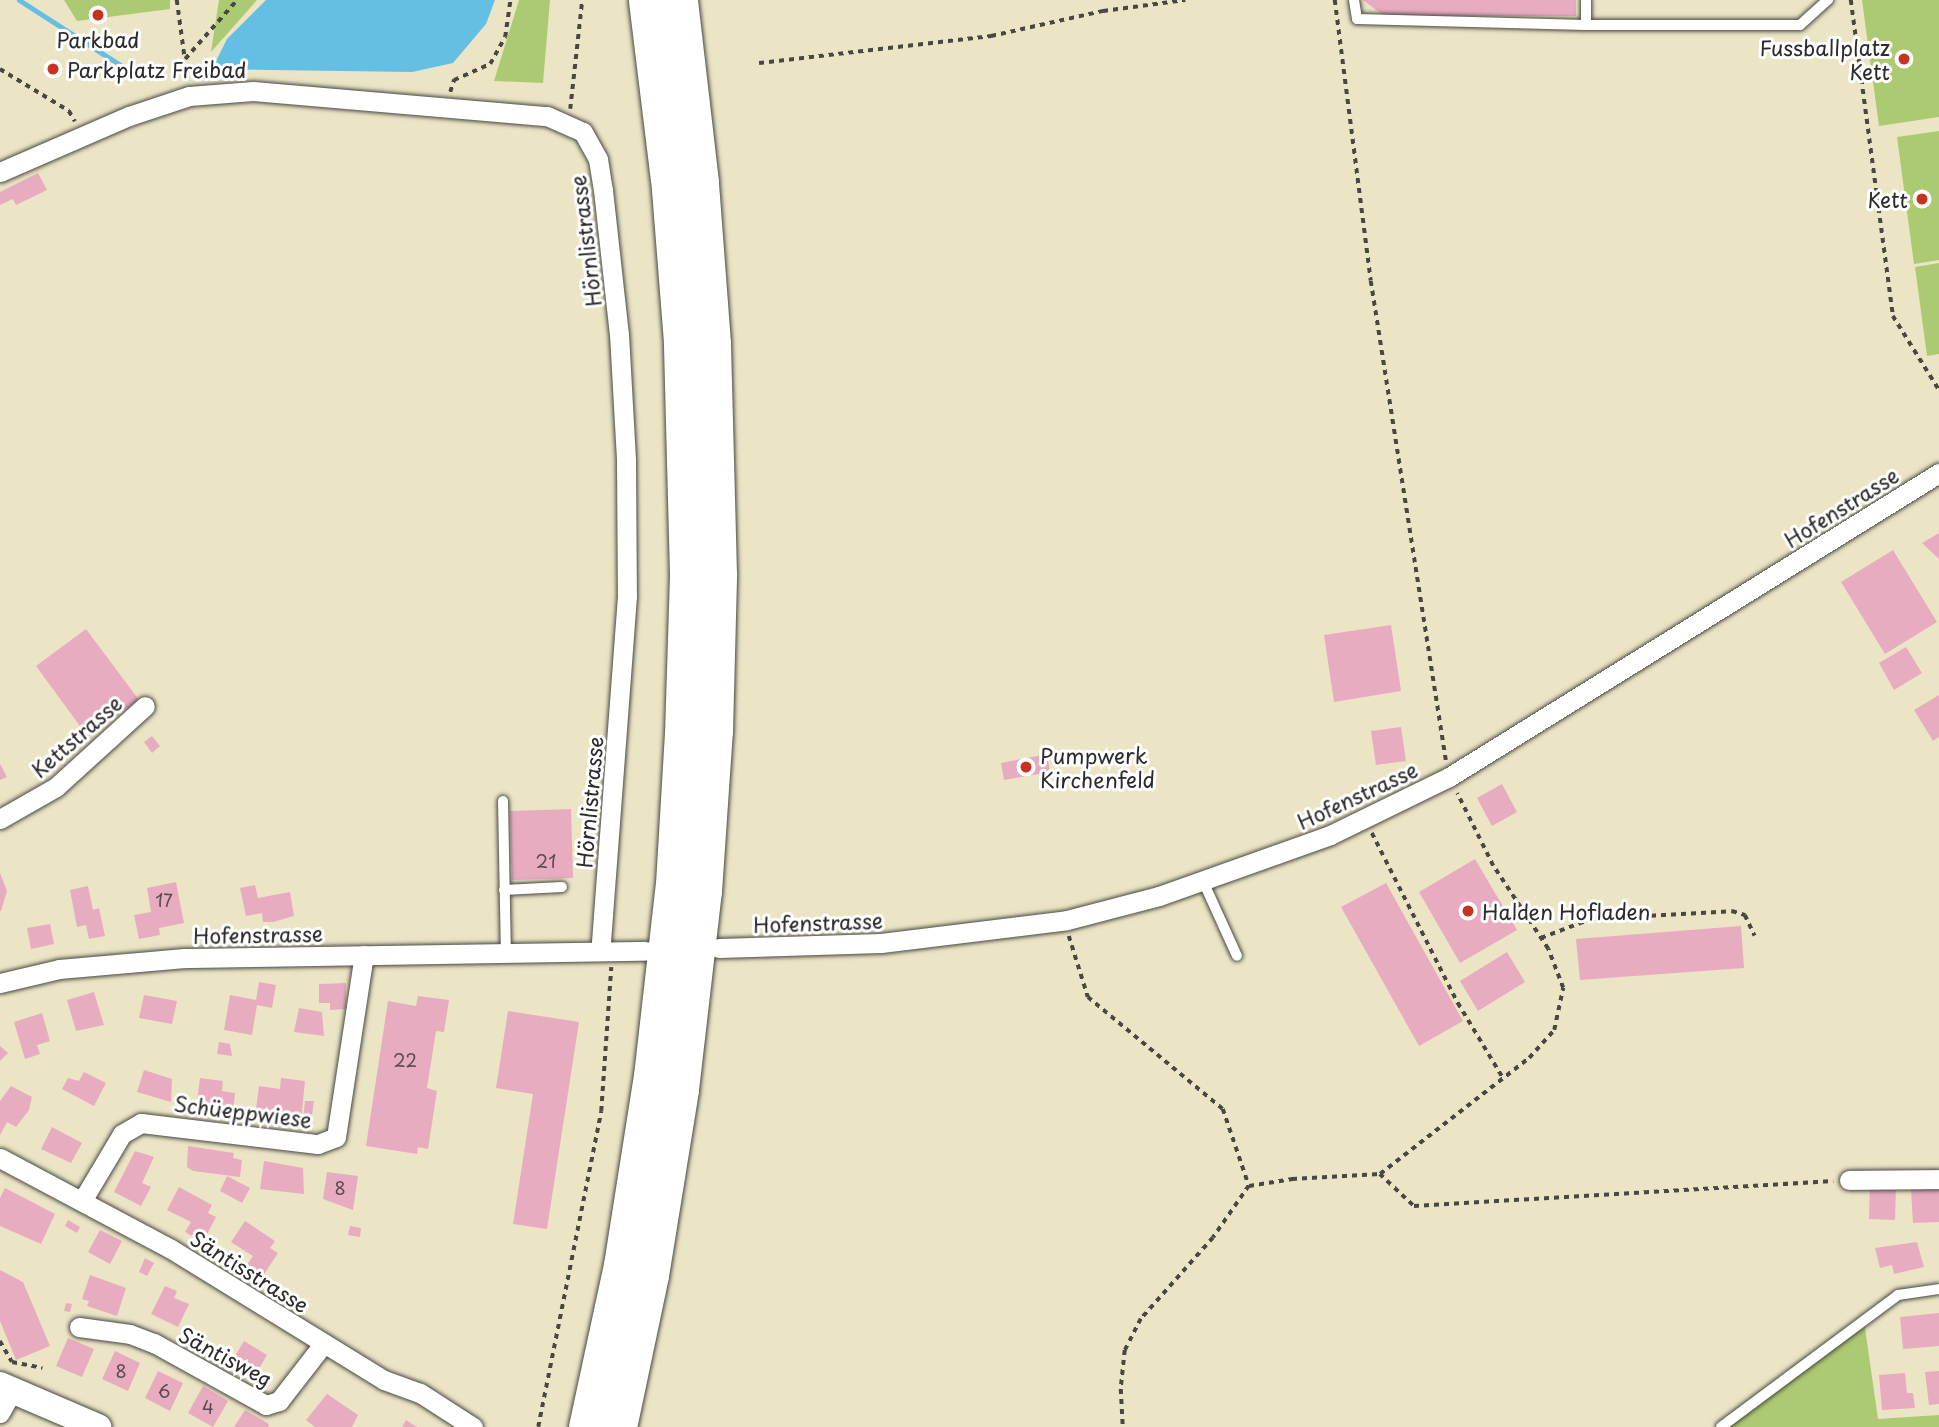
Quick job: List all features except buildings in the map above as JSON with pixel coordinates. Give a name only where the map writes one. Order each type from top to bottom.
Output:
[{"type":"highway","points":[[586,1427],[621,1265],[651,1076],[673,884],[682,734],[687,575],[681,342],[669,188],[646,0]]},
{"type":"highway","points":[[619,1427],[653,1262],[681,1088],[704,891],[715,731],[719,574],[714,368],[701,182],[680,0]]},
{"type":"main road","points":[[4,1396],[98,1427]]},
{"type":"street","points":[[0,172],[82,135],[190,96],[253,91],[445,106],[568,122]]},
{"type":"street","name":"Hörnlistrasse","points":[[568,122],[592,144],[603,190],[619,334],[626,461],[626,609],[606,951]]},
{"type":"street","name":"Hofenstrasse","points":[[719,948],[881,943],[1067,920],[1203,881],[1363,819],[1449,777],[1939,473]]},
{"type":"street","name":"Kettstrasse","points":[[0,819],[56,787],[145,706]]},
{"type":"street","name":"Hofenstrasse","points":[[0,983],[112,962],[645,951]]},
{"type":"street","name":"Schüeppwiese","points":[[82,1201],[122,1134],[141,1123],[318,1144],[336,1137],[364,955]]},
{"type":"street","name":"Säntisstrasse","points":[[0,1158],[171,1248],[384,1380],[420,1393],[473,1427]]},
{"type":"street","points":[[1849,1180],[1939,1179]]},
{"type":"street","name":"Säntisweg","points":[[79,1327],[130,1334],[154,1343],[266,1405],[279,1401],[324,1343]]},
{"type":"lane","points":[[1354,0],[1357,19],[1586,25],[1800,25],[1828,0]]},
{"type":"lane","points":[[1586,0],[1586,25]]},
{"type":"lane","points":[[503,801],[506,952]]},
{"type":"lane","points":[[1203,881],[1237,956]]},
{"type":"lane","points":[[504,890],[562,887]]},
{"type":"lane","points":[[1721,1427],[1898,1295],[1939,1289]]},
{"type":"path","points":[[177,0],[190,96]]},
{"type":"path","points":[[185,59],[237,0]]},
{"type":"path","points":[[445,106],[454,80],[490,64],[505,37],[510,0]]},
{"type":"path","points":[[568,122],[581,37],[582,0]]},
{"type":"path","points":[[759,63],[991,36],[1103,11],[1185,0]]},
{"type":"path","points":[[1124,1427],[1121,1389],[1125,1350],[1141,1319],[1213,1238],[1249,1186],[1292,1179],[1380,1174],[1503,1078],[1554,1031],[1563,988],[1541,938],[1493,866],[1449,777],[1371,281],[1335,0]]},
{"type":"path","points":[[1851,0],[1893,316],[1939,390]]},
{"type":"path","points":[[0,69],[69,111],[82,135]]},
{"type":"path","points":[[1363,819],[1458,1003],[1503,1078]]},
{"type":"path","points":[[1541,938],[1591,919],[1732,911],[1745,915],[1755,936]]},
{"type":"path","points":[[1067,920],[1070,949],[1088,997],[1223,1109],[1249,1186]]},
{"type":"path","points":[[538,1427],[601,1111],[606,951]]},
{"type":"path","points":[[1380,1174],[1414,1206],[1849,1180]]},
{"type":"path","points":[[0,1341],[12,1362],[42,1368]]},
{"type":"green space","name":"Parkbad","points":[[64,0],[170,0],[170,9],[77,21]]},
{"type":"green space","points":[[219,0],[257,0],[211,52]]},
{"type":"green space","points":[[519,0],[550,0],[543,83],[494,81]]},
{"type":"green space","name":"Fussballplatz Kett","points":[[1862,0],[1939,0],[1939,117],[1879,126]]},
{"type":"green space","name":"Kett","points":[[1939,131],[1939,260],[1914,264],[1897,137]]},
{"type":"green space","name":"Kett","points":[[1939,263],[1939,354],[1927,356],[1915,267]]},
{"type":"green space","points":[[1864,1321],[1878,1419],[1939,1415],[1939,1427],[1721,1427]]},
{"type":"water","points":[[266,0],[495,0],[486,24],[453,63],[412,72],[212,69],[227,39]]},
{"type":"waterway","points":[[19,0],[125,68]]},
{"type":"place","name":"Parkbad","points":[[98,15]]},
{"type":"place","name":"Fussballplatz Kett","points":[[1904,59]]},
{"type":"place","name":"Parkplatz Freibad","points":[[53,69]]},
{"type":"place","name":"Kett","points":[[1922,199]]},
{"type":"place","name":"Pumpwerk Kirchenfeld","points":[[1026,767]]},
{"type":"place","name":"Halden Hofladen","points":[[1468,911]]}]
